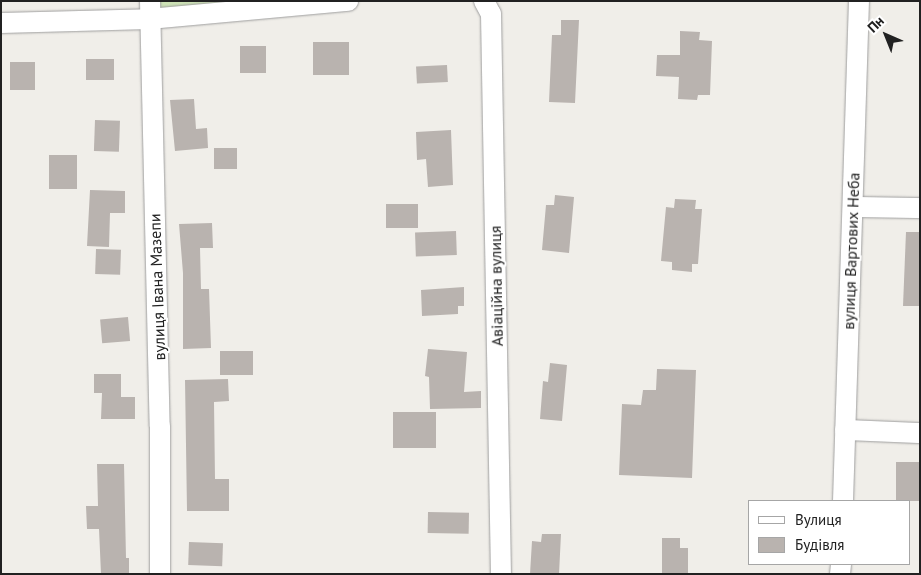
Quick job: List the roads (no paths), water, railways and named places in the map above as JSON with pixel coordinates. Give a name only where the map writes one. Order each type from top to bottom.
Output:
[{"type":"street","points":[[1,23],[149,10],[348,1]]},
{"type":"street","name":"Авіаційна вулиця","points":[[484,1],[492,14],[501,574]]},
{"type":"street","name":"вулиця Вартових Неба","points":[[843,500],[859,1]]},
{"type":"street","name":"вулиця Івана Мазепи","points":[[149,10],[160,426],[160,574]]},
{"type":"street","points":[[853,207],[920,208]]},
{"type":"street","points":[[845,430],[920,433]]}]
